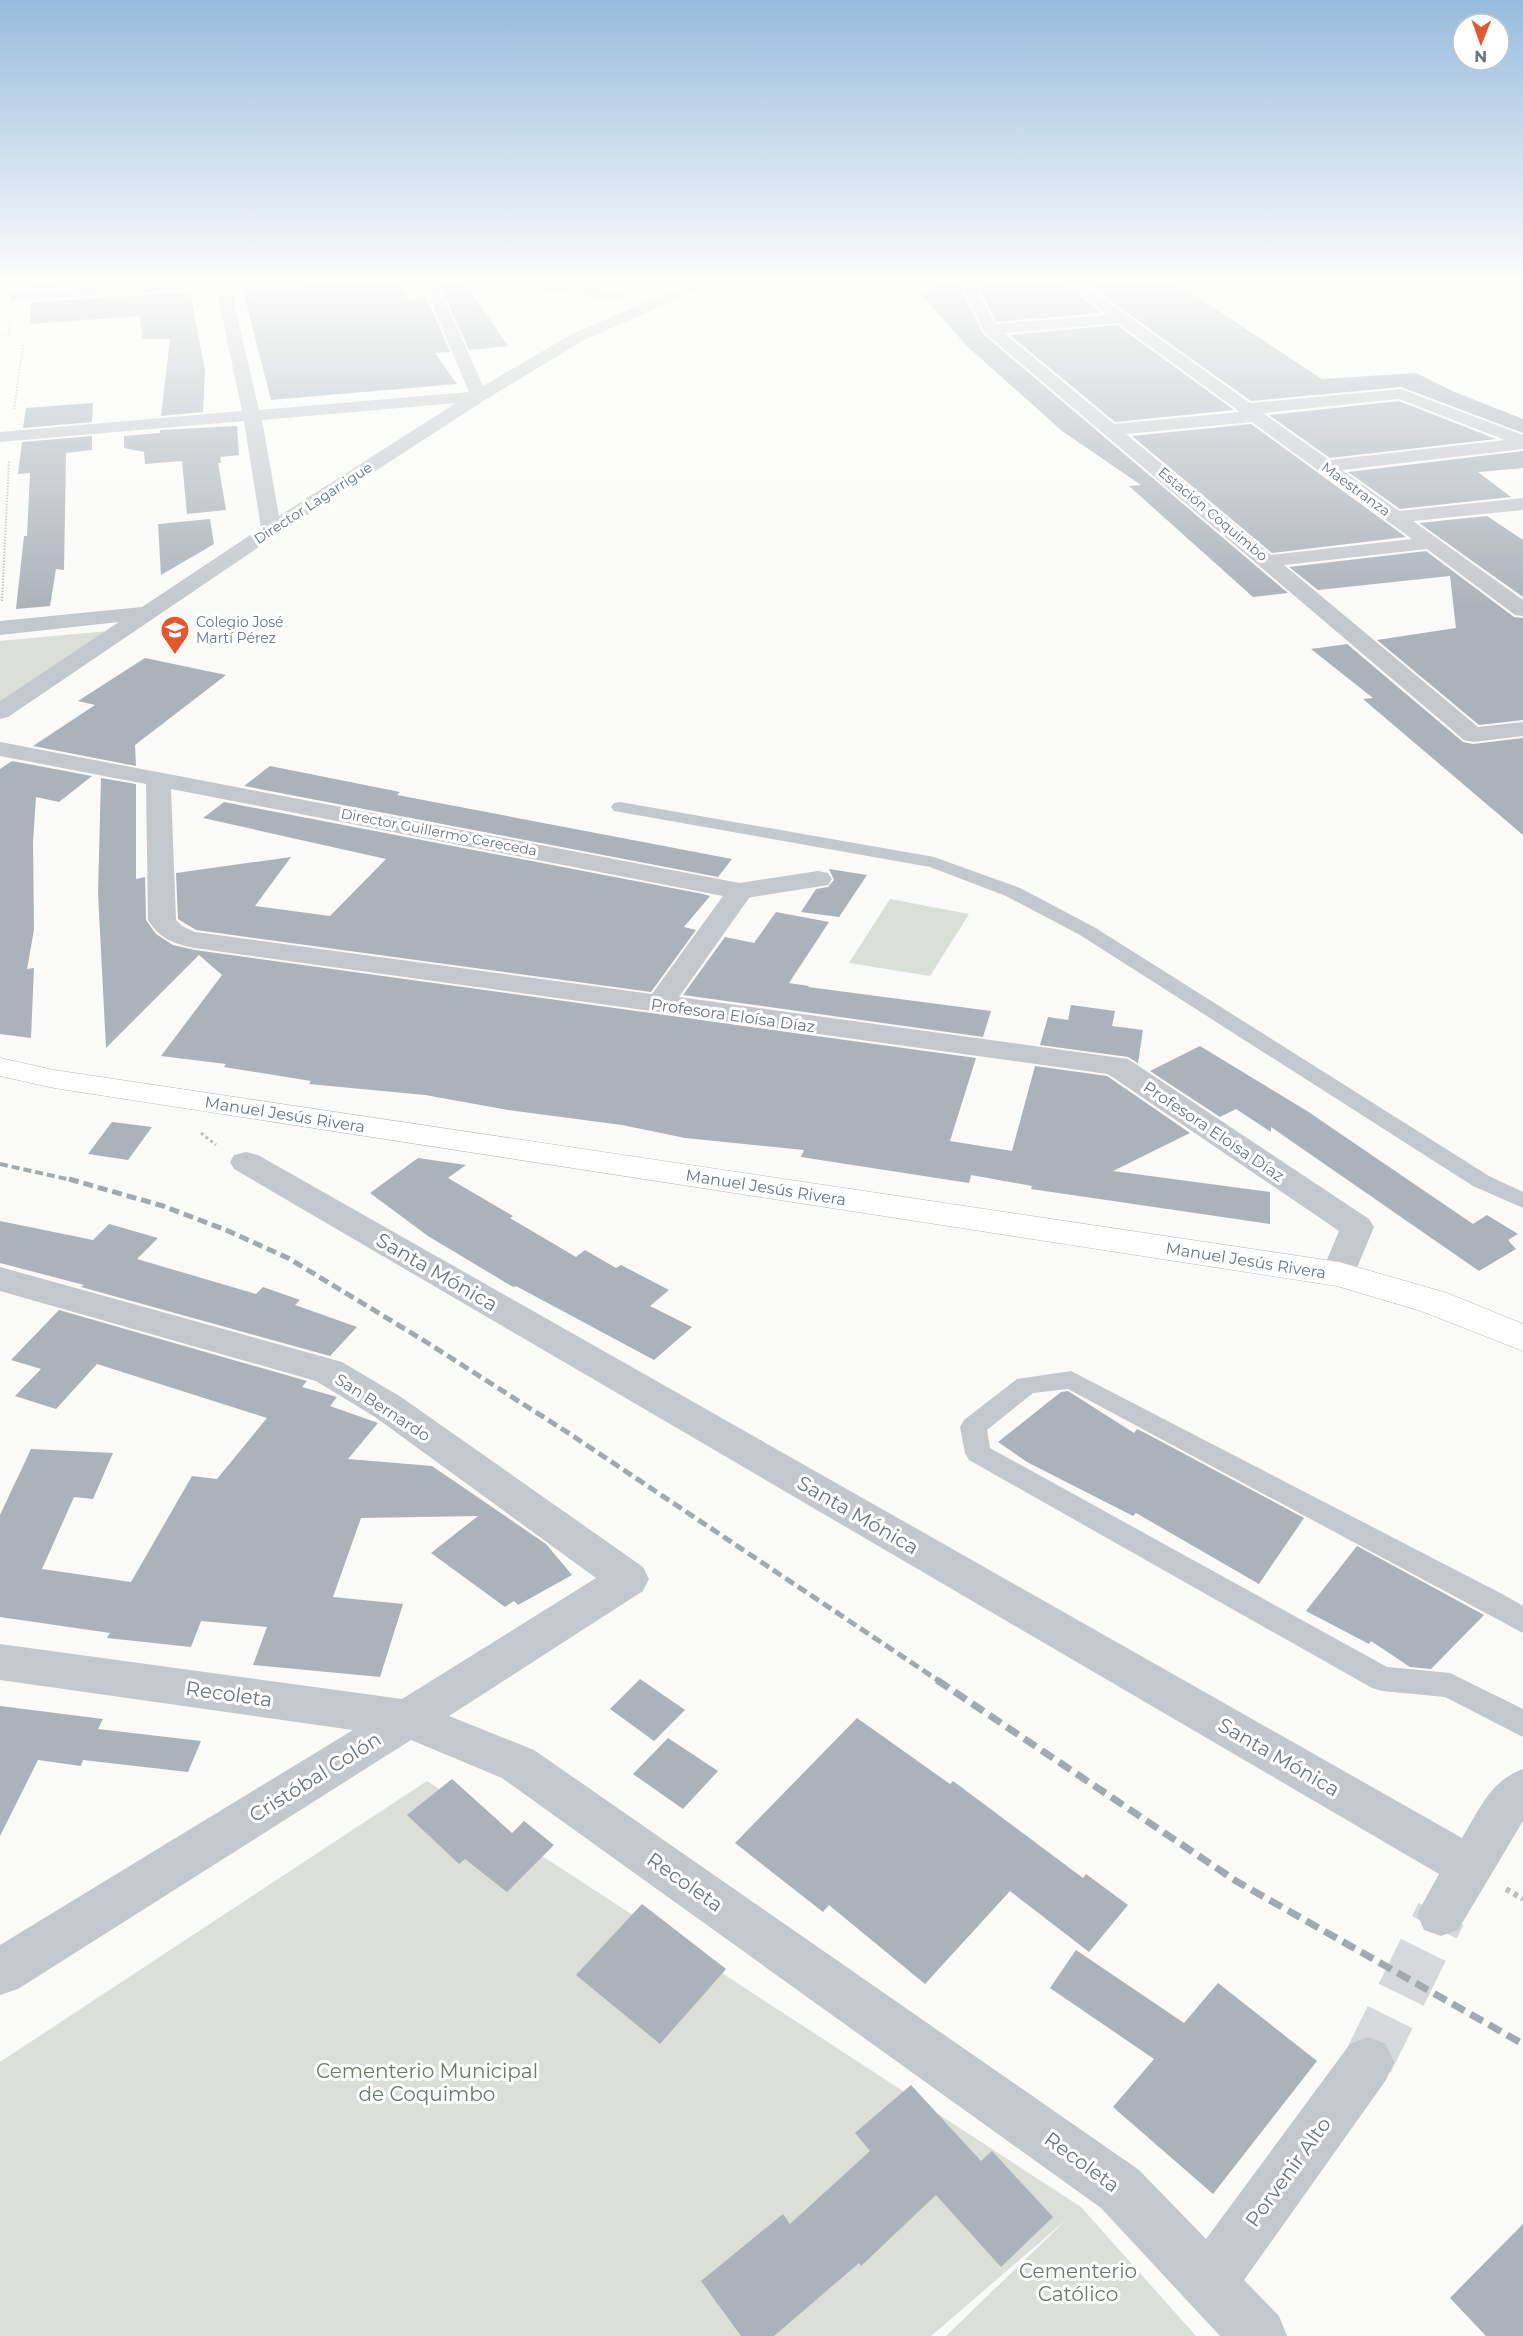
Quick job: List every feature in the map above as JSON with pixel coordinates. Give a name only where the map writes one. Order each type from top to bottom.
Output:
[{"type":"main road","name":"Manuel Jesús Rivera","points":[[0,1067],[54,1079],[1339,1274],[1434,1302],[1523,1338]]},
{"type":"street","points":[[247,392],[271,530]]},
{"type":"street","points":[[0,437],[479,396],[477,392]]},
{"type":"street","name":"Director Lagarrigue","points":[[0,712],[271,530],[486,392]]},
{"type":"street","name":"Estación Coquimbo","points":[[1066,392],[1473,735],[1523,729]]},
{"type":"street","name":"Maestranza","points":[[1224,392],[1523,610]]},
{"type":"street","points":[[1112,430],[1401,394],[1523,443]]},
{"type":"street","points":[[1325,466],[1523,443]]},
{"type":"street","points":[[1396,517],[1523,504]]},
{"type":"street","points":[[1268,561],[1430,543]]},
{"type":"street","points":[[0,628],[149,613]]},
{"type":"street","name":"Director Guillermo Cereceda","points":[[0,749],[740,891],[818,879]]},
{"type":"street","name":"Profesora Eloísa Díaz","points":[[158,778],[162,920],[172,933],[195,940],[1117,1066],[1357,1227],[1339,1274]]},
{"type":"street","points":[[659,1005],[740,891]]},
{"type":"street","name":"Santa Mónica","points":[[246,1162],[1470,1867]]},
{"type":"street","name":"San Bernardo","points":[[0,1279],[329,1371],[388,1407],[628,1579]]},
{"type":"street","name":"Cristóbal Colón","points":[[0,1972],[408,1719],[628,1579]]},
{"type":"street","name":"Recoleta","points":[[0,1662],[408,1719],[518,1764],[1120,2188],[1259,2336]]},
{"type":"street","points":[[1441,1914],[1511,1800],[1523,1789]]},
{"type":"street","name":"Porvenir Alto","points":[[1208,2283],[1368,2062]]},
{"type":"lane","points":[[621,807],[934,862],[1013,892],[1087,931],[1481,1181],[1523,1201]]},
{"type":"lane","points":[[1523,1622],[1496,1604],[1071,1380],[1026,1385],[973,1427],[978,1453],[1382,1679],[1449,1685],[1523,1724]]},
{"type":"green space","points":[[109,631],[0,702],[0,641]]},
{"type":"green space","points":[[890,899],[969,914],[930,976],[849,963]]},
{"type":"green space","name":"Cementerio Municipal de Coquimbo","points":[[427,1781],[1081,2207],[1196,2336],[946,2336],[1067,2219],[931,2336],[0,2336],[0,2062]]},
{"type":"building","points":[[164,392],[204,392],[203,412],[161,416]]},
{"type":"building","points":[[269,392],[364,392],[271,400]]},
{"type":"building","points":[[1018,392],[1051,392],[1288,593],[1253,597],[1129,486],[1141,485],[1062,431]]},
{"type":"building","points":[[1079,392],[1209,392],[1234,410],[1115,422]]},
{"type":"building","points":[[1238,392],[1347,392],[1251,401]]},
{"type":"building","points":[[1414,392],[1455,392],[1523,419],[1523,433]]},
{"type":"building","points":[[1399,401],[1496,439],[1330,458],[1269,415]]},
{"type":"building","points":[[93,403],[92,422],[23,428],[26,408]]},
{"type":"building","points":[[1251,424],[1406,537],[1272,553],[1132,436]]},
{"type":"building","points":[[237,426],[239,455],[220,457],[221,463],[218,463],[226,510],[187,514],[182,461],[145,464],[144,452],[124,448],[124,436],[160,433],[160,430]]},
{"type":"building","points":[[92,436],[92,450],[66,453],[64,570],[56,569],[50,606],[16,609],[24,536],[27,536],[30,473],[18,474],[22,442]]},
{"type":"building","points":[[1523,451],[1523,468],[1478,472],[1511,497],[1400,509],[1348,472]]},
{"type":"building","points":[[1487,516],[1523,540],[1523,597],[1419,523]]},
{"type":"building","points":[[210,519],[214,544],[161,575],[158,524]]},
{"type":"building","points":[[1426,551],[1514,617],[1523,618],[1523,720],[1479,725],[1377,640],[1456,628],[1450,576],[1318,590],[1289,567]]},
{"type":"building","points":[[1347,644],[1463,742],[1473,744],[1523,738],[1523,835],[1363,699],[1373,698],[1311,649]]},
{"type":"building","points":[[145,658],[226,675],[135,745],[136,766],[33,746],[95,705],[78,701]]},
{"type":"building","points":[[12,761],[92,776],[59,802],[36,797],[33,842],[34,930],[27,969],[34,968],[31,1038],[0,1034],[0,769]]},
{"type":"building","points":[[270,766],[400,792],[397,795],[732,859],[718,877],[244,786]]},
{"type":"building","points":[[101,778],[136,784],[136,879],[145,877],[146,920],[156,934],[173,945],[195,950],[976,1058],[950,1141],[1012,1151],[1035,1066],[1107,1076],[1190,1133],[1113,1171],[1270,1192],[1270,1224],[1031,1189],[1032,1186],[971,1175],[969,1183],[801,1157],[804,1150],[685,1138],[622,1125],[508,1110],[425,1095],[309,1084],[311,1081],[224,1067],[226,1064],[161,1056],[222,975],[199,955],[106,1048],[98,893]]},
{"type":"building","points":[[224,802],[710,896],[684,927],[696,930],[651,992],[196,930],[178,919],[176,873],[291,857],[255,906],[330,916],[386,859],[203,818]]},
{"type":"building","points":[[829,869],[867,875],[839,917],[801,912],[816,889],[828,887],[834,880]]},
{"type":"building","points":[[776,912],[829,922],[789,983],[991,1011],[983,1037],[683,995],[725,937],[754,943]]},
{"type":"building","points":[[1071,1005],[1115,1011],[1112,1026],[1143,1030],[1138,1063],[1128,1057],[1040,1045],[1048,1017],[1068,1020]]},
{"type":"building","points":[[1200,1046],[1307,1111],[1473,1224],[1487,1215],[1518,1234],[1508,1240],[1516,1249],[1479,1271],[1271,1127],[1271,1132],[1236,1109],[1220,1117],[1150,1071]]},
{"type":"building","points":[[112,1122],[152,1127],[128,1160],[88,1154]]},
{"type":"building","points":[[418,1158],[466,1165],[448,1178],[513,1216],[510,1218],[576,1257],[585,1250],[616,1268],[621,1265],[669,1290],[650,1306],[692,1327],[654,1360],[516,1286],[513,1287],[428,1236],[370,1193]]},
{"type":"building","points":[[0,1221],[93,1240],[109,1224],[158,1238],[137,1259],[256,1294],[263,1287],[300,1300],[295,1305],[357,1327],[330,1356],[0,1263]]},
{"type":"building","points":[[59,1310],[307,1381],[302,1387],[337,1397],[330,1406],[378,1423],[348,1459],[432,1466],[546,1544],[572,1575],[518,1605],[514,1601],[505,1607],[431,1553],[478,1516],[361,1518],[333,1597],[403,1604],[380,1677],[253,1665],[267,1627],[201,1621],[191,1647],[107,1638],[110,1633],[0,1617],[0,1515],[31,1449],[113,1453],[93,1499],[74,1497],[42,1569],[131,1582],[192,1476],[217,1479],[267,1418],[97,1364],[56,1409],[15,1396],[41,1369],[11,1360]]},
{"type":"building","points":[[1068,1391],[1134,1433],[1137,1429],[1149,1435],[1304,1518],[1259,1584],[1136,1513],[1133,1516],[1027,1462],[998,1442],[1061,1392]]},
{"type":"building","points":[[1357,1546],[1484,1615],[1431,1669],[1410,1667],[1371,1641],[1369,1644],[1306,1611]]},
{"type":"building","points":[[640,1679],[685,1710],[654,1741],[610,1709]]},
{"type":"building","points":[[0,1706],[103,1719],[98,1729],[201,1741],[188,1772],[83,1760],[81,1766],[38,1760],[0,1836]]},
{"type":"building","points":[[857,1718],[950,1784],[953,1781],[1083,1878],[1086,1874],[1128,1905],[1089,1952],[1010,1891],[925,1984],[829,1905],[823,1912],[735,1843]]},
{"type":"building","points":[[668,1738],[718,1771],[683,1809],[633,1774]]},
{"type":"building","points":[[452,1779],[512,1833],[524,1821],[554,1845],[507,1892],[465,1859],[459,1864],[407,1815]]},
{"type":"building","points":[[642,1904],[726,1969],[660,2044],[576,1975]]},
{"type":"building","points":[[1076,1950],[1184,2023],[1218,1983],[1317,2061],[1213,2194],[1113,2107],[1154,2059],[1050,1988]]},
{"type":"building","points":[[911,2085],[981,2161],[992,2151],[1053,2217],[1001,2267],[936,2195],[861,2266],[859,2263],[774,2336],[741,2336],[701,2281],[783,2214],[790,2224],[870,2151],[855,2133]]},
{"type":"building","points":[[1523,2224],[1523,2336],[1486,2336],[1450,2298]]},
{"type":"tunnel","points":[[1368,2062],[1441,1914]]},
{"type":"railway","points":[[0,1164],[76,1181]]},
{"type":"railway","points":[[69,1179],[76,1181]]},
{"type":"railway","points":[[76,1181],[163,1206],[226,1230],[288,1258],[423,1340],[570,1434],[939,1681]]},
{"type":"railway","points":[[937,1680],[1236,1881],[1523,2044]]},
{"type":"place","name":"Colegio José Martí Pérez","points":[[175,656]]},
{"type":"park label","name":"Cementerio Católico","points":[[1078,2282]]}]
